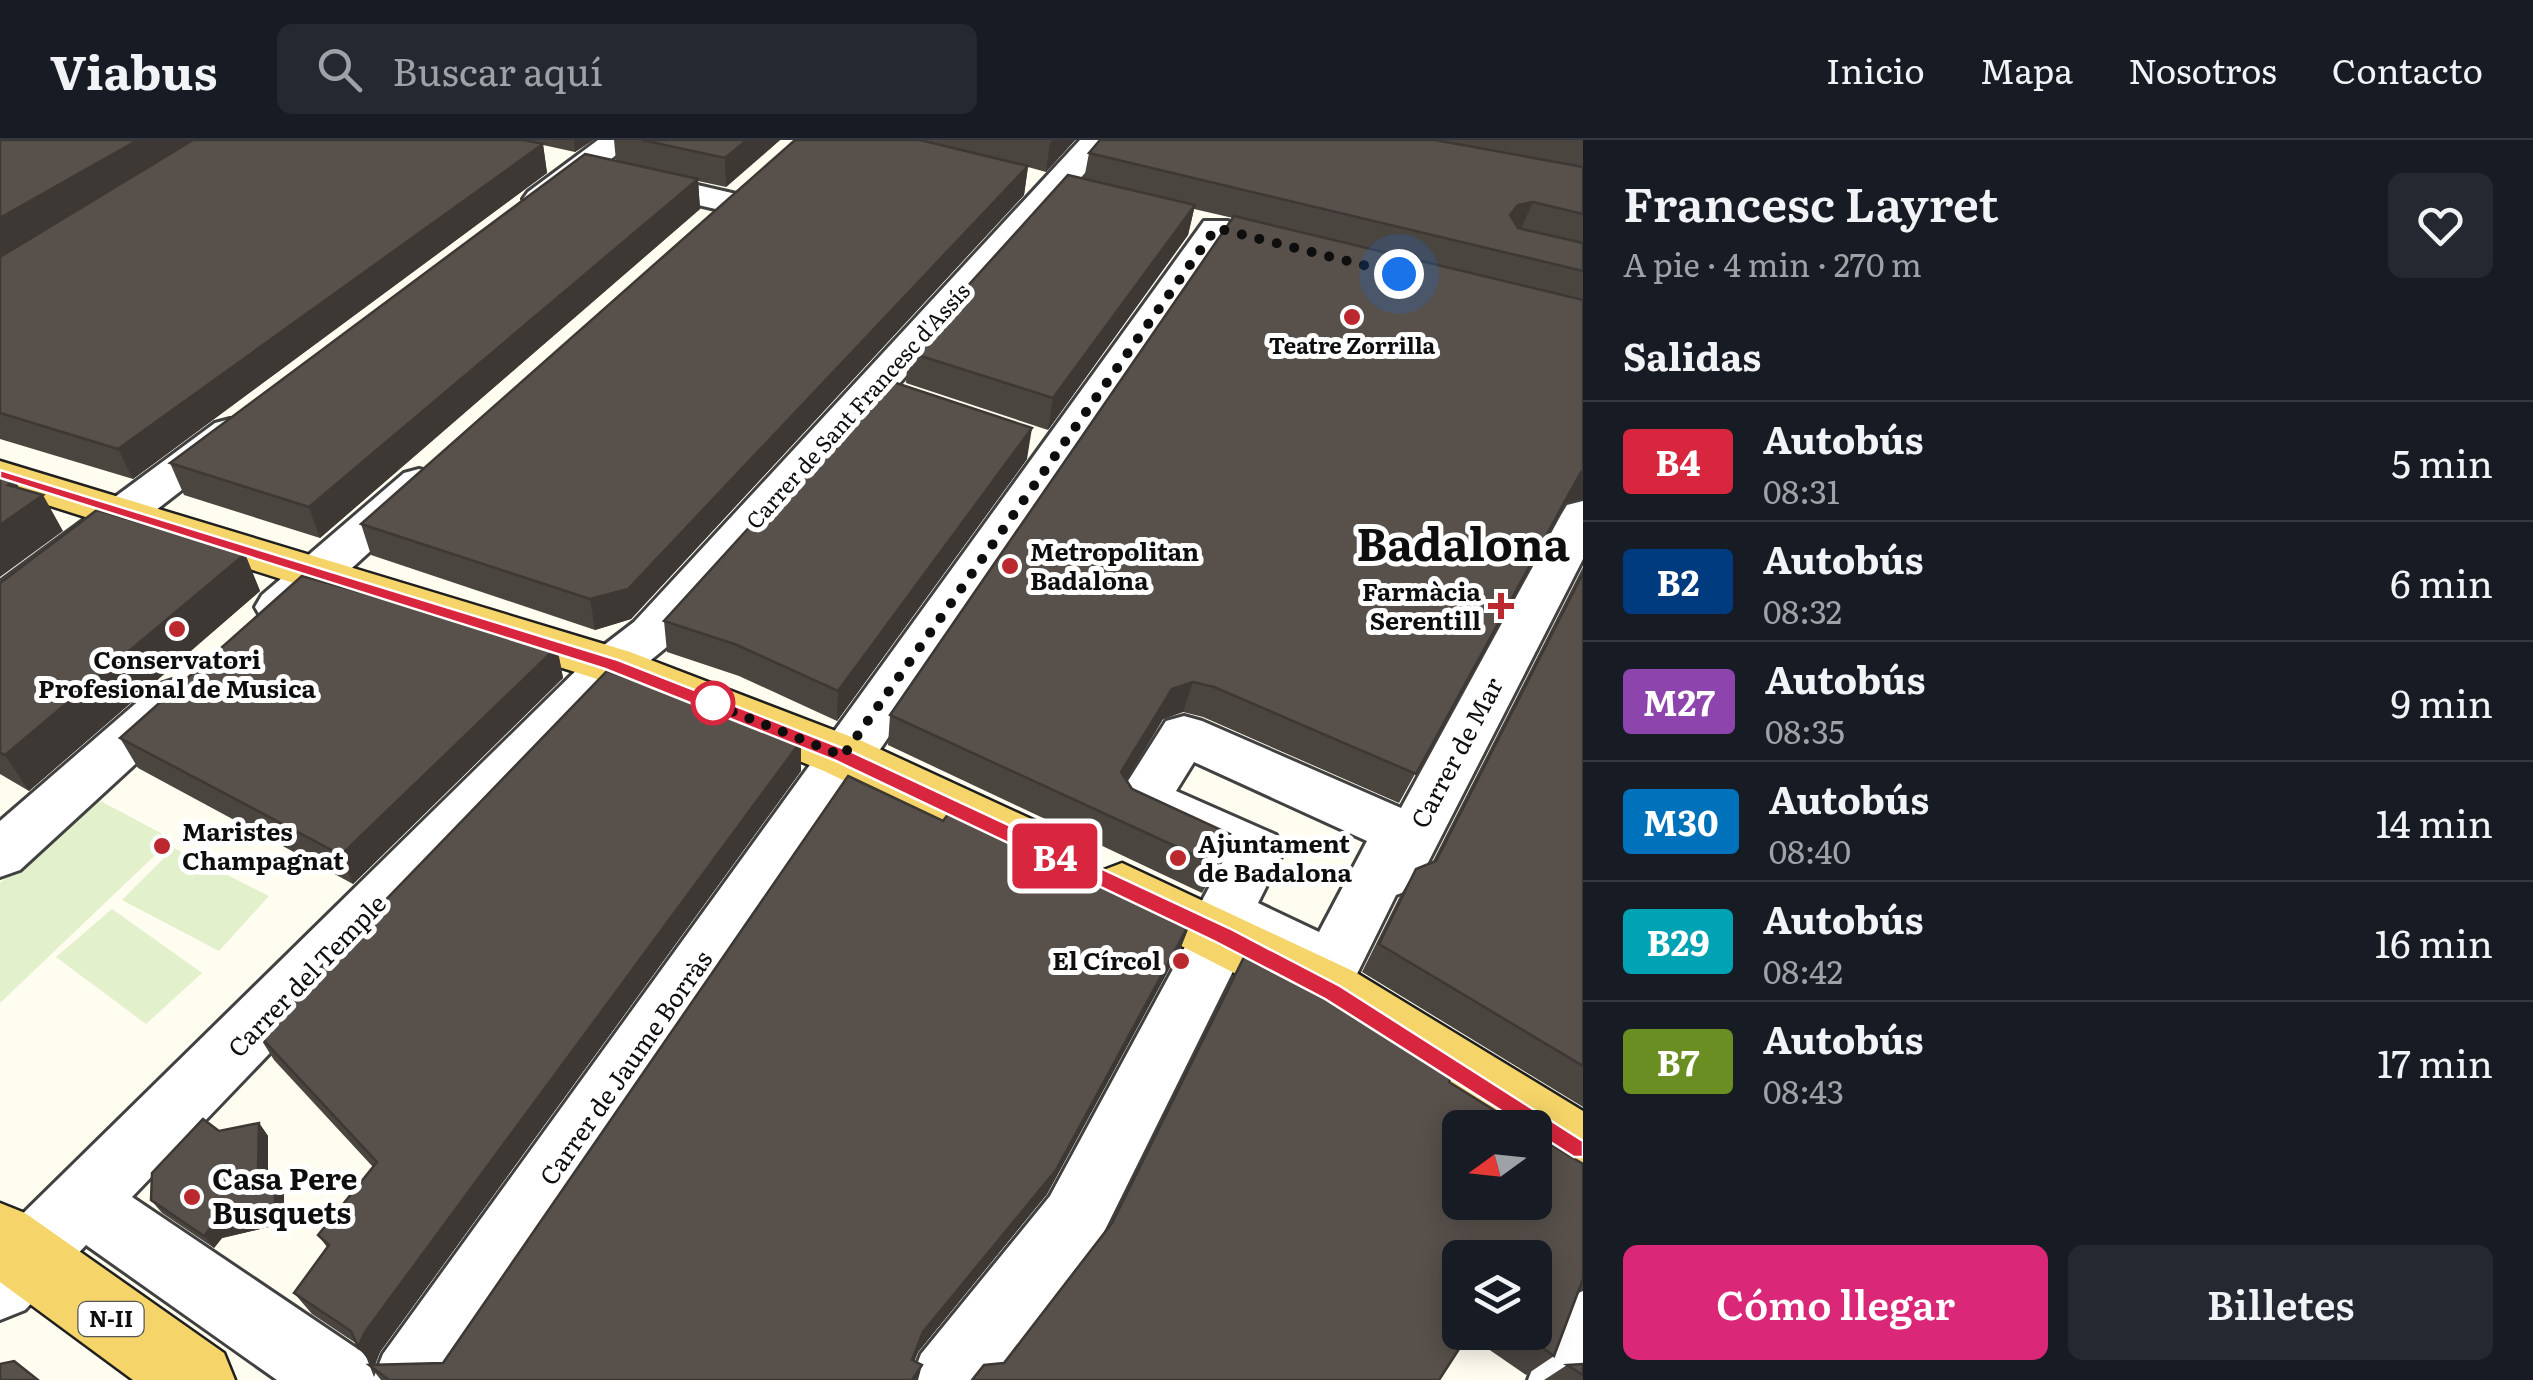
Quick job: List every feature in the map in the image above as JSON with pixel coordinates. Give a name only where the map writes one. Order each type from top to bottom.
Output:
[{"type":"main road","points":[[0,475],[612,665],[843,756],[1222,934],[1332,992],[1583,1149]]},
{"type":"main road","name":"N-II","points":[[8,1261],[197,1380]]},
{"type":"street","points":[[507,224],[565,164],[619,140]]},
{"type":"street","name":"Carrer de Sant Francesc d'Assís","points":[[612,665],[651,634],[893,396],[1098,140]]},
{"type":"street","points":[[565,164],[733,203]]},
{"type":"street","name":"Carrer de Jaume Borràs","points":[[409,1380],[843,756],[1040,444],[1217,228]]},
{"type":"street","points":[[0,606],[267,404]]},
{"type":"street","points":[[0,854],[444,460]]},
{"type":"street","name":"Carrer de Mar","points":[[1332,992],[1564,590],[1583,515]]},
{"type":"street","name":"Carrer del Temple","points":[[8,1261],[84,1204],[612,665]]},
{"type":"street","points":[[1184,734],[1400,832],[1331,966],[1224,914],[1256,851],[1142,800],[1184,734]]},
{"type":"street","points":[[947,1380],[1074,1220],[1222,934]]},
{"type":"street","points":[[84,1204],[339,1380]]},
{"type":"street","points":[[1564,1380],[1583,1326]]},
{"type":"green space","points":[[95,798],[172,839],[0,1003],[0,883]]},
{"type":"green space","points":[[174,848],[269,896],[219,951],[122,900]]},
{"type":"green space","points":[[112,909],[202,973],[146,1024],[56,957]]},
{"type":"building","points":[[0,140],[138,140],[0,218]]},
{"type":"building","points":[[193,140],[524,140],[543,144],[118,449],[0,413],[0,257]]},
{"type":"building","points":[[642,140],[747,140],[725,158]]},
{"type":"building","points":[[795,140],[920,140],[1028,166],[628,589],[590,599],[361,524]]},
{"type":"building","points":[[1100,140],[1435,140],[1583,167],[1583,214],[1533,202],[1518,205],[1510,215],[1518,228],[1583,243],[1583,271],[1089,153]]},
{"type":"building","points":[[585,154],[698,179],[309,507],[170,463]]},
{"type":"building","points":[[1068,175],[1195,205],[1053,398],[908,352]]},
{"type":"building","points":[[1234,216],[1583,300],[1583,472],[1416,774],[1214,687],[1193,682],[1172,689],[1121,772],[1132,789],[1230,834],[1214,864],[890,715]]},
{"type":"building","points":[[884,379],[1032,428],[838,691],[737,645],[664,621]]},
{"type":"building","points":[[0,476],[15,480],[8,485],[43,495],[0,525]]},
{"type":"building","points":[[97,510],[245,554],[5,755],[0,753],[0,583]]},
{"type":"building","points":[[1583,573],[1583,1066],[1379,944],[1416,869],[1436,861]]},
{"type":"building","points":[[302,576],[557,647],[341,855],[120,738]]},
{"type":"building","points":[[607,671],[801,741],[365,1332],[358,1347],[351,1331],[294,1293],[329,1245],[318,1235],[377,1162],[257,1033]]},
{"type":"building","points":[[848,776],[943,821],[954,806],[1192,919],[1056,1170],[923,1332],[912,1360],[922,1365],[912,1380],[389,1380],[369,1365],[443,1363]]},
{"type":"building","points":[[1249,947],[1325,988],[1453,1069],[1449,1082],[1494,1110],[1442,1110],[1442,1220],[1552,1220],[1552,1145],[1583,1164],[1583,1279],[1554,1356],[1546,1350],[1552,1350],[1552,1240],[1442,1240],[1442,1350],[1458,1350],[1439,1380],[972,1380],[984,1365],[1004,1363],[1112,1223]]},
{"type":"building","name":"Casa Pere Busquets","points":[[203,1119],[219,1131],[259,1123],[258,1170],[275,1180],[275,1202],[267,1212],[212,1226],[204,1236],[151,1200],[152,1173]]},
{"type":"building","points":[[14,1361],[38,1380],[0,1380],[0,1364]]},
{"type":"building","points":[[1583,1364],[1583,1375],[1567,1365]]},
{"type":"bus line","name":"B4","points":[[0,475],[612,665],[843,756],[1222,934],[1332,992],[1583,1149]]},
{"type":"place","name":"Teatre Zorrilla","points":[[1352,317]]},
{"type":"place","name":"Metropolitan Badalona","points":[[1010,566]]},
{"type":"place","name":"Farmàcia Serentill","points":[[1501,606]]},
{"type":"place","name":"Conservatori Profesional de Musica","points":[[177,629]]},
{"type":"place","name":"Maristes Champagnat","points":[[162,846]]},
{"type":"place","name":"Ajuntament de Badalona","points":[[1178,858]]},
{"type":"place","name":"El Círcol","points":[[1181,961]]},
{"type":"place","name":"Casa Pere Busquets","points":[[192,1197]]},
{"type":"district","name":"Badalona","points":[[1463,545]]},
{"type":"route","points":[[713,703],[706,701],[843,756],[1216,228],[1399,274]]}]
